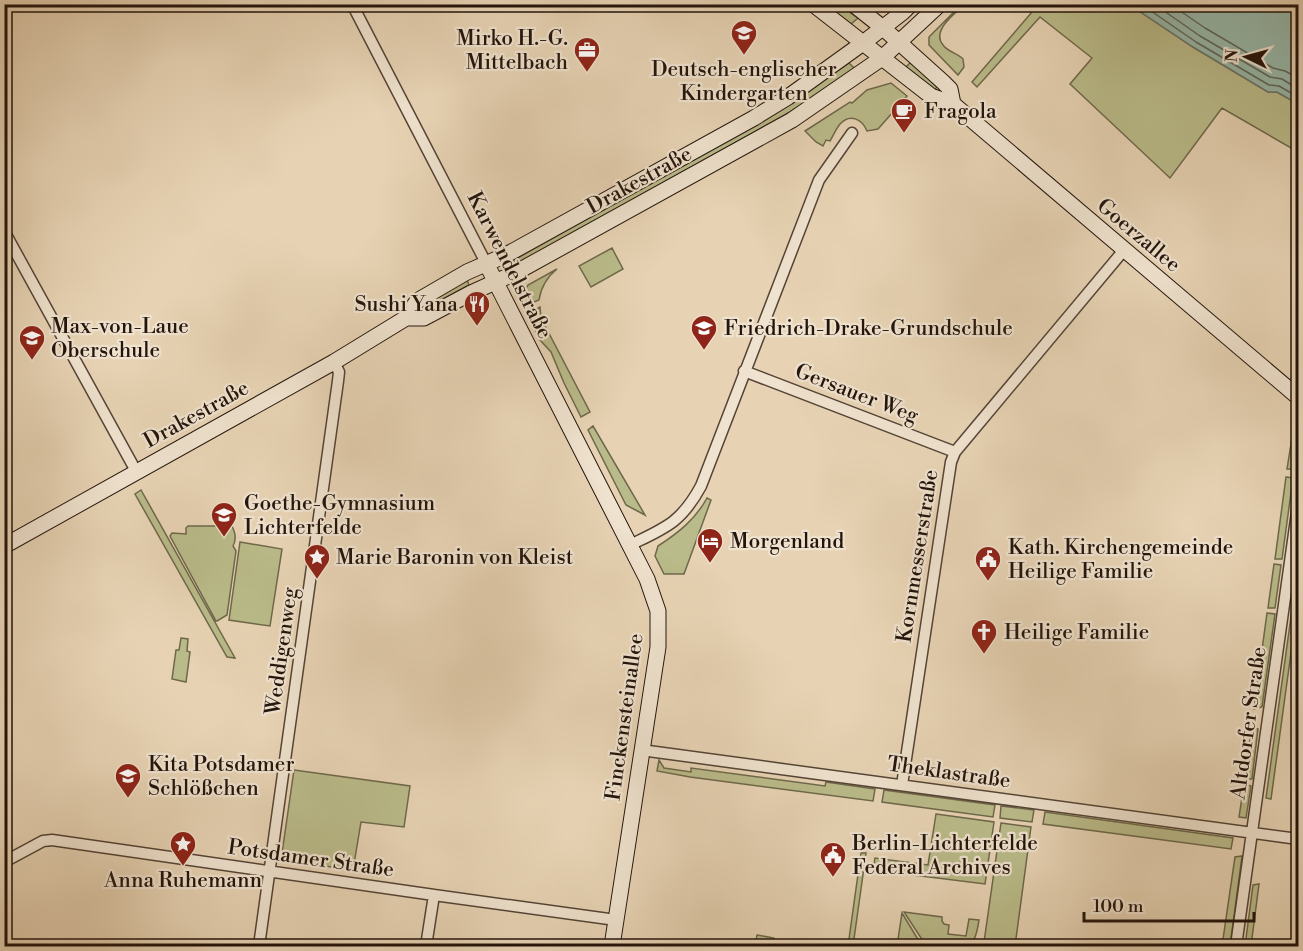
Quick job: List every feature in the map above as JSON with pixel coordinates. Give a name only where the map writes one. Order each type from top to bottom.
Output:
[{"type":"main road","name":"Goerzallee","points":[[813,4],[931,96],[953,104],[1299,397]]},
{"type":"main road","name":"Goerzallee","points":[[853,4],[950,89],[953,104]]},
{"type":"main road","name":"Drakestraße","points":[[4,546],[334,362],[406,318],[417,301],[467,272],[514,250],[754,118],[788,97],[883,28],[911,4]]},
{"type":"main road","name":"Drakestraße","points":[[406,318],[424,318],[471,292],[496,282],[792,120],[882,58],[940,4]]},
{"type":"main road","name":"Karwendelstraße","points":[[486,263],[630,546]]},
{"type":"main road","name":"Finckensteinallee","points":[[612,946],[658,647],[658,610],[647,579],[630,546]]},
{"type":"street","name":"Karwendelstraße","points":[[352,4],[486,263]]},
{"type":"street","points":[[630,546],[675,522],[692,502],[701,486],[819,180],[852,133]]},
{"type":"street","points":[[4,231],[136,471]]},
{"type":"street","name":"Kornmesserstraße","points":[[902,785],[951,462],[955,452],[1125,250]]},
{"type":"street","name":"Weddigenweg","points":[[259,946],[338,381],[339,372],[334,362]]},
{"type":"street","name":"Gersauer Weg","points":[[744,371],[955,452]]},
{"type":"street","name":"Altdorfer Straße","points":[[1236,946],[1296,545],[1299,505]]},
{"type":"street","name":"Theklastraße","points":[[641,750],[1299,838]]},
{"type":"street","name":"Potsdamer Straße","points":[[4,862],[47,840],[616,920]]},
{"type":"street","points":[[426,946],[434,895]]},
{"type":"green space","points":[[962,4],[964,5],[950,17],[940,34],[943,45],[963,59],[964,67],[958,75],[929,45],[929,37]]},
{"type":"green space","points":[[824,5],[839,5],[858,18],[851,24]]},
{"type":"green space","points":[[1038,5],[1130,5],[1193,47],[1268,92],[1277,92],[1298,104],[1298,152],[1222,108],[1170,178],[1070,84],[1092,58],[1040,17],[977,87],[972,82]]},
{"type":"green space","points":[[911,62],[937,87],[934,90],[906,67]]},
{"type":"green space","points":[[849,63],[855,69],[810,100],[516,265],[514,260],[768,117]]},
{"type":"green space","points":[[891,83],[907,96],[878,129],[867,131],[859,121],[848,119],[840,124],[830,141],[826,140],[823,146],[805,131],[850,102],[852,103],[867,90]]},
{"type":"green space","points":[[612,248],[623,269],[591,287],[579,266]]},
{"type":"green space","points":[[557,269],[545,283],[539,300],[524,306],[520,298],[528,285]]},
{"type":"green space","points":[[467,280],[469,285],[420,310],[420,306]]},
{"type":"green space","points":[[540,307],[541,318],[590,412],[581,417],[551,352],[540,340],[528,314]]},
{"type":"green space","points":[[1294,425],[1298,426],[1295,469],[1287,469]]},
{"type":"green space","points":[[593,426],[645,515],[626,505],[588,430]]},
{"type":"green space","points":[[1286,477],[1293,478],[1282,559],[1275,559]]},
{"type":"green space","points":[[141,490],[235,658],[227,657],[135,494]]},
{"type":"green space","points":[[707,498],[711,500],[684,574],[664,574],[655,556],[658,546],[686,525]]},
{"type":"green space","points":[[225,522],[231,524],[234,530],[233,546],[236,551],[227,615],[216,621],[170,536],[172,533],[186,534],[188,526],[220,526]]},
{"type":"green space","points":[[240,542],[282,549],[270,626],[229,620]]},
{"type":"green space","points":[[1274,564],[1281,565],[1275,608],[1268,608]]},
{"type":"green space","points":[[1298,566],[1298,602],[1271,799],[1266,798]]},
{"type":"green space","points":[[1267,613],[1275,614],[1262,707],[1254,709]]},
{"type":"green space","points":[[181,638],[188,639],[187,651],[190,652],[186,682],[172,679],[176,650],[179,650]]},
{"type":"green space","points":[[1252,727],[1258,729],[1252,779],[1244,779]]},
{"type":"green space","points":[[659,760],[664,768],[691,772],[691,768],[825,786],[826,782],[875,789],[873,801],[690,777],[657,771]]},
{"type":"green space","points":[[294,770],[410,786],[404,827],[361,822],[353,870],[281,860]]},
{"type":"green space","points":[[1244,784],[1251,786],[1246,818],[1239,817]]},
{"type":"green space","points":[[884,790],[995,805],[993,817],[882,802]]},
{"type":"green space","points":[[1001,806],[1034,810],[1032,822],[1000,818]]},
{"type":"green space","points":[[1045,812],[1233,838],[1231,849],[1043,824]]},
{"type":"green space","points":[[936,814],[994,822],[985,884],[873,870],[875,858],[928,865]]},
{"type":"green space","points":[[1001,823],[1031,827],[1015,946],[985,946],[984,942]]},
{"type":"green space","points":[[861,853],[866,853],[853,946],[848,946]]},
{"type":"green space","points":[[1242,856],[1230,946],[1222,946],[1235,857]]},
{"type":"green space","points":[[1259,884],[1251,946],[1245,946],[1253,885]]},
{"type":"green space","points":[[904,912],[942,917],[944,924],[949,925],[948,934],[966,936],[969,919],[979,920],[977,932],[970,943],[964,945],[923,941]]},
{"type":"green space","points":[[902,913],[922,946],[897,946]]},
{"type":"green space","points":[[757,935],[774,938],[772,946],[755,946]]},
{"type":"water","points":[[1130,5],[1298,5],[1298,104],[1277,92],[1268,92],[1193,47]]},
{"type":"place","name":"Deutsch-englischer Kindergarten","points":[[744,56]]},
{"type":"place","name":"Mirko H.-G. Mittelbach","points":[[587,73]]},
{"type":"place","name":"Fragola","points":[[904,134]]},
{"type":"place","name":"Sushi Yana","points":[[477,327]]},
{"type":"place","name":"Friedrich-Drake-Grundschule","points":[[704,351]]},
{"type":"place","name":"Max-von-Laue Oberschule","points":[[32,361]]},
{"type":"place","name":"Goethe-Gymnasium Lichterfelde","points":[[224,538]]},
{"type":"place","name":"Morgenland","points":[[710,564]]},
{"type":"place","name":"Marie Baronin von Kleist","points":[[317,580]]},
{"type":"place","name":"Kath. Kirchengemeinde Heilige Familie","points":[[988,582]]},
{"type":"place","name":"Heilige Familie","points":[[984,655]]},
{"type":"place","name":"Kita Potsdamer Schlößchen","points":[[128,799]]},
{"type":"place","name":"Anna Ruhemann","points":[[183,867]]},
{"type":"place","name":"Berlin-Lichterfelde Federal Archives","points":[[833,878]]}]
